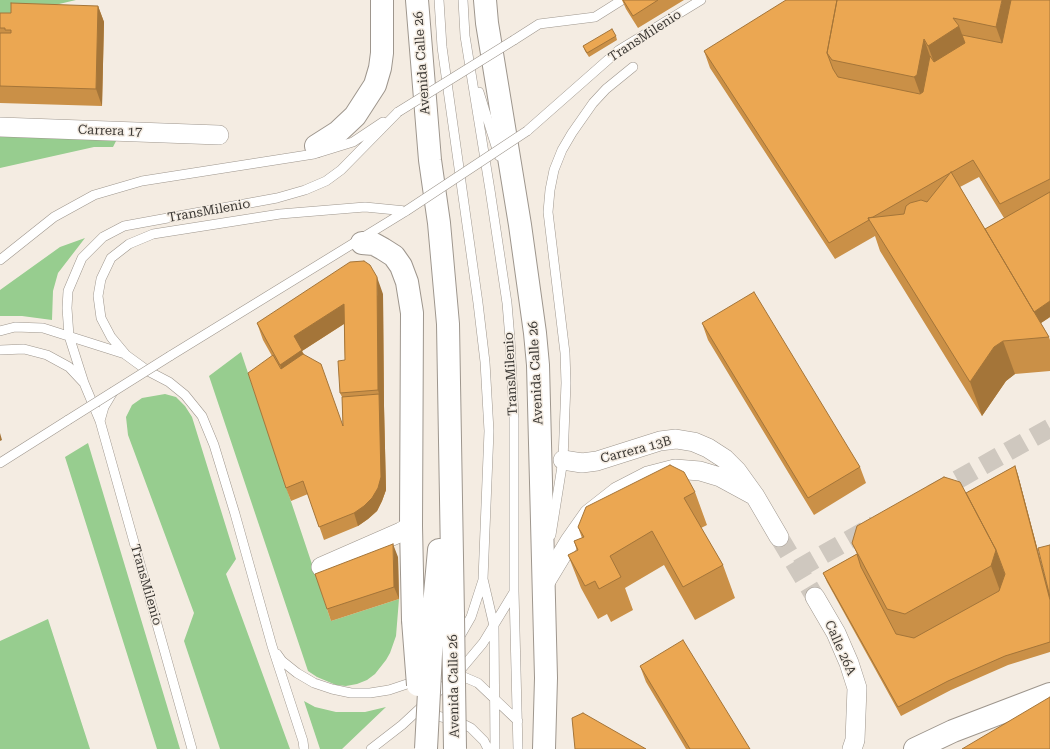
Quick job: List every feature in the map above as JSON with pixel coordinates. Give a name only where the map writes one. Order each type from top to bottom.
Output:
[{"type":"main road","points":[[316,146],[338,132],[355,116],[375,85],[380,68],[382,53],[382,0]]},
{"type":"main road","name":"Avenida Calle 26","points":[[418,0],[430,160],[448,324],[450,440],[433,617],[455,749]]},
{"type":"main road","name":"Avenida Calle 26","points":[[485,0],[487,23],[520,225],[538,365],[546,678],[544,749]]},
{"type":"main road","points":[[362,243],[374,244],[383,248],[394,256],[408,282],[412,313],[411,526],[433,617],[425,749]]},
{"type":"main road","points":[[546,678],[551,749]]},
{"type":"main road","points":[[915,749],[953,731],[1050,694]]},
{"type":"street","name":"Carrera 17","points":[[0,127],[219,135]]},
{"type":"street","name":"Carrera 13B","points":[[563,460],[582,463],[597,461],[664,440],[676,439],[694,442],[725,458],[737,471],[755,496]]},
{"type":"street","points":[[544,584],[570,542],[590,514],[617,492],[648,476],[675,469],[700,471],[720,478],[755,496],[779,537]]},
{"type":"street","points":[[320,567],[401,532],[411,526]]},
{"type":"street","name":"Calle 26A","points":[[815,597],[836,633],[849,662],[857,688],[855,740],[852,749]]},
{"type":"lane","name":"TransMilenio","points":[[439,0],[442,47],[485,362],[490,431],[484,579],[494,626]]},
{"type":"lane","name":"TransMilenio","points":[[463,0],[465,36],[490,190],[510,339],[514,418],[514,591],[518,749]]},
{"type":"lane","name":"TransMilenio","points":[[0,260],[54,217],[94,195],[142,180],[314,154],[353,142],[398,112],[539,24],[595,16],[622,0]]},
{"type":"lane","name":"TransMilenio","points":[[0,463],[170,356],[406,211],[527,131],[619,50],[701,0]]},
{"type":"lane","name":"TransMilenio","points":[[470,60],[520,225]]},
{"type":"lane","points":[[544,584],[563,460],[566,396],[565,354],[548,212],[550,190],[554,170],[562,150],[572,133],[593,103],[606,89],[633,67]]},
{"type":"lane","name":"TransMilenio","points":[[192,749],[100,421],[84,383],[69,336],[67,308],[68,291],[82,258],[103,237],[124,226],[277,198],[305,190],[326,180],[341,170],[398,112]]},
{"type":"lane","name":"TransMilenio","points":[[304,749],[303,741],[272,646],[214,445],[202,416],[185,395],[169,382],[148,371],[126,354],[111,337],[101,318],[98,296],[101,279],[111,258],[129,244],[153,234],[280,214],[365,207],[406,211]]},
{"type":"lane","name":"TransMilenio","points":[[0,330],[16,327],[43,328],[126,354]]},
{"type":"lane","name":"TransMilenio","points":[[0,350],[24,349],[48,355],[69,368],[84,383]]},
{"type":"lane","points":[[100,421],[104,407],[111,394],[121,383],[134,375],[148,371]]},
{"type":"lane","name":"TransMilenio","points":[[416,679],[452,650],[470,617],[484,579]]},
{"type":"lane","name":"TransMilenio","points":[[371,749],[402,725],[457,674],[483,643],[514,591]]},
{"type":"lane","points":[[494,626],[495,749]]},
{"type":"lane","name":"TransMilenio","points":[[272,646],[282,662],[297,674],[314,683],[351,693],[370,693],[389,690],[407,684],[428,674],[457,674],[478,682],[518,721]]},
{"type":"lane","name":"TransMilenio","points":[[402,725],[425,717],[437,716],[455,720],[471,728],[484,741],[488,749]]},
{"type":"green space","points":[[0,0],[76,0],[0,18]]},
{"type":"green space","points":[[0,134],[118,137],[113,147],[94,147],[0,168]]},
{"type":"green space","points":[[85,238],[58,273],[53,291],[52,320],[22,316],[0,316],[0,290],[60,247]]},
{"type":"green space","points":[[241,352],[331,621],[399,599],[396,636],[390,653],[375,674],[367,680],[357,684],[346,686],[336,685],[317,677],[308,671],[209,376]]},
{"type":"green space","points":[[165,394],[176,397],[185,406],[192,417],[236,559],[226,574],[290,749],[220,749],[184,641],[194,613],[128,435],[126,417],[132,405],[142,398]]},
{"type":"green space","points":[[88,443],[180,749],[157,749],[65,457]]},
{"type":"green space","points":[[48,619],[90,749],[0,749],[0,641]]},
{"type":"green space","points":[[304,701],[315,707],[336,712],[365,712],[386,707],[342,749],[320,749]]},
{"type":"building","points":[[623,0],[658,0],[633,16]]},
{"type":"building","points":[[786,0],[837,0],[827,53],[833,69],[838,77],[920,94],[923,92],[930,56],[934,62],[965,43],[962,35],[1002,43],[1011,0],[1050,0],[1050,179],[1000,204],[973,160],[873,217],[868,218],[869,220],[829,243],[704,51]]},
{"type":"building","points":[[837,0],[1002,0],[996,27],[953,18],[959,26],[928,46],[924,39],[917,75],[914,77],[832,60],[827,53]]},
{"type":"building","points":[[11,3],[98,6],[96,89],[0,86],[0,33],[11,33],[11,30],[0,28],[0,13],[11,13]]},
{"type":"building","points":[[612,29],[616,36],[587,53],[583,46]]},
{"type":"building","points":[[951,172],[1049,337],[1003,341],[994,347],[970,382],[868,218],[904,214],[906,206],[910,203],[921,200],[927,202]]},
{"type":"building","points":[[1050,192],[1050,301],[1034,312],[985,229]]},
{"type":"building","points":[[364,261],[370,265],[377,277],[378,390],[340,393],[338,361],[345,360],[344,304],[294,336],[302,350],[280,365],[257,323],[350,262]]},
{"type":"building","points":[[754,292],[860,467],[808,498],[702,323]]},
{"type":"building","points":[[303,354],[321,364],[343,426],[342,397],[379,394],[381,477],[378,488],[372,498],[354,513],[319,527],[303,481],[286,488],[248,373],[273,355],[281,369]]},
{"type":"building","points":[[670,465],[684,472],[695,492],[684,498],[723,565],[683,587],[652,531],[610,556],[621,577],[599,589],[595,581],[585,586],[568,555],[578,550],[574,541],[584,537],[578,527],[586,507]]},
{"type":"building","points":[[1015,466],[1050,600],[1050,642],[1005,656],[948,681],[898,707],[823,573],[857,554],[861,567],[896,634],[914,638],[999,591],[1005,574],[996,550],[966,493]]},
{"type":"building","points":[[944,477],[960,482],[996,550],[991,566],[905,614],[887,609],[852,543],[857,526]]},
{"type":"building","points":[[393,544],[394,587],[327,609],[315,574]]},
{"type":"building","points":[[1050,545],[1050,597],[1038,548]]},
{"type":"building","points":[[683,640],[750,749],[690,749],[640,666]]},
{"type":"building","points":[[1050,697],[1050,749],[962,749]]},
{"type":"building","points":[[583,713],[646,749],[575,749],[572,718]]},
{"type":"tunnel","points":[[932,494],[1050,428]]},
{"type":"tunnel","points":[[798,569],[875,525]]},
{"type":"tunnel","points":[[779,537],[815,597]]}]
